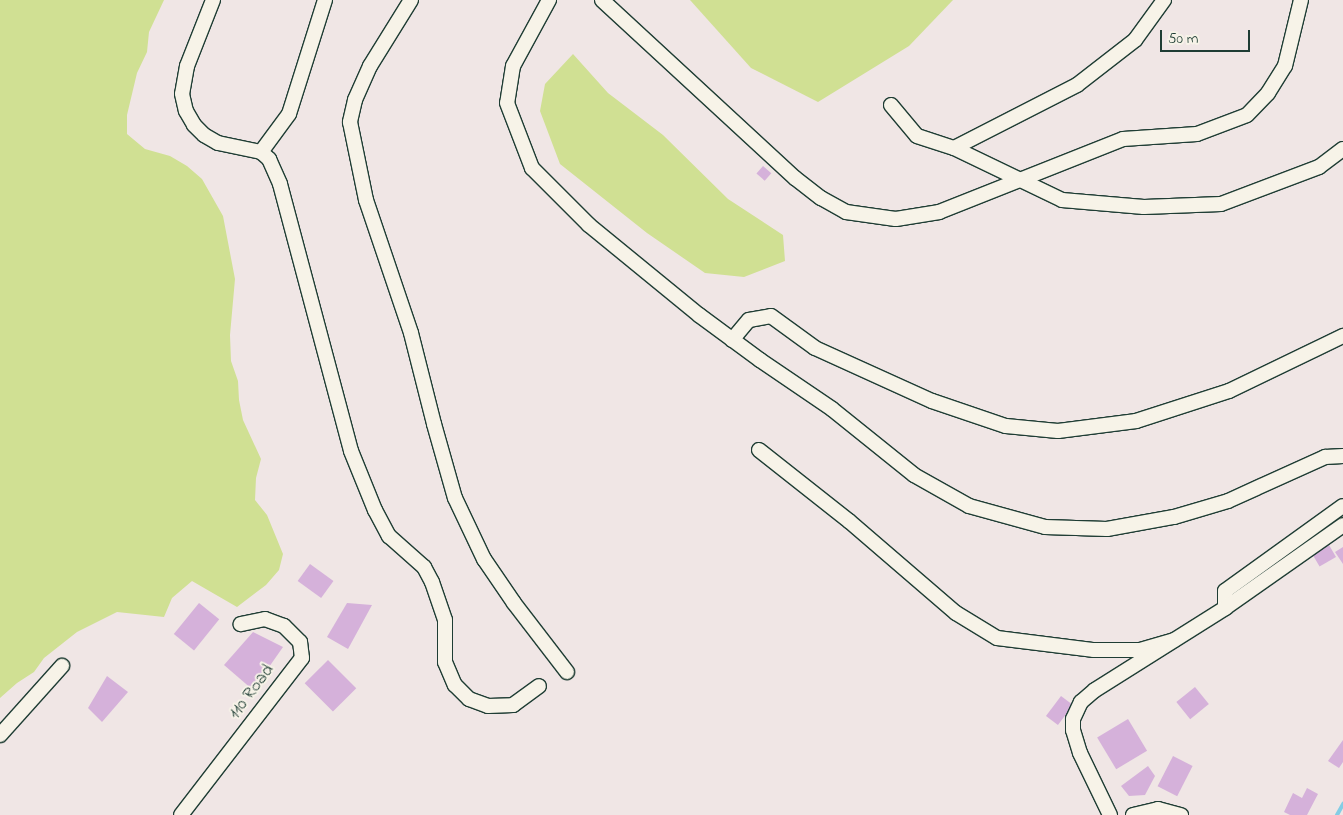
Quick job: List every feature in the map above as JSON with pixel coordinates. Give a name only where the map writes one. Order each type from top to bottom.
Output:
[{"type":"street","points":[[213,0],[187,66],[182,94],[186,111],[194,125],[204,135],[218,143],[261,152],[269,159],[280,184],[352,451],[375,510],[389,536],[424,567],[432,582],[445,620],[445,662],[455,685],[469,699],[488,706],[513,705],[539,686]]},
{"type":"street","points":[[261,152],[289,114],[325,0]]},
{"type":"street","points":[[411,0],[370,66],[355,100],[350,122],[366,200],[411,332],[455,498],[484,559],[514,603],[567,672]]},
{"type":"street","points":[[549,0],[513,66],[507,103],[532,168],[589,225],[732,340],[832,409],[914,475],[969,506],[1045,527],[1107,529],[1174,518],[1228,501],[1325,457],[1343,456]]},
{"type":"street","points":[[602,0],[795,178],[821,198],[846,212],[896,219],[939,212],[1123,139],[1197,134],[1247,115],[1268,93],[1285,66],[1302,0]]},
{"type":"street","points":[[954,148],[1077,85],[1135,40],[1164,0]]},
{"type":"street","points":[[891,105],[917,136],[954,148],[1062,200],[1144,207],[1221,204],[1319,167],[1343,149]]},
{"type":"street","points":[[732,340],[749,320],[771,316],[815,348],[932,401],[1006,426],[1058,431],[1136,421],[1229,391],[1343,336]]},
{"type":"street","points":[[759,450],[848,521],[956,613],[997,638],[1094,650],[1140,650],[1174,640]]},
{"type":"street","points":[[1225,608],[1224,591],[1343,506]]},
{"type":"street","points":[[1110,815],[1080,753],[1073,730],[1073,719],[1081,702],[1095,690],[1225,608],[1343,525]]},
{"type":"street","name":"110 Road","points":[[181,815],[302,658],[300,642],[284,626],[265,619],[242,624]]},
{"type":"street","points":[[0,736],[62,666]]},
{"type":"street","points":[[1134,815],[1158,809],[1181,815]]},
{"type":"green space","points":[[0,0],[164,0],[149,32],[147,52],[137,73],[127,115],[127,134],[145,149],[170,156],[187,166],[202,179],[223,216],[235,279],[230,335],[231,361],[238,381],[243,420],[261,459],[256,478],[255,500],[267,515],[283,554],[279,570],[266,585],[237,607],[192,581],[172,598],[164,617],[117,612],[77,632],[44,658],[34,672],[17,683],[0,698]]},
{"type":"green space","points":[[690,0],[953,0],[909,46],[818,102],[751,68]]},
{"type":"green space","points":[[573,54],[608,93],[663,135],[728,199],[783,235],[785,261],[744,277],[705,273],[647,233],[560,164],[540,111],[545,84]]},
{"type":"building","points":[[763,166],[771,173],[765,181],[756,174]]},
{"type":"building","points":[[1329,545],[1336,557],[1320,567],[1313,554]]},
{"type":"building","points":[[1343,547],[1343,564],[1335,552]]},
{"type":"building","points":[[310,564],[333,581],[321,598],[298,581]]},
{"type":"building","points":[[199,603],[219,619],[194,650],[174,634]]},
{"type":"building","points":[[347,603],[372,605],[348,649],[327,637]]},
{"type":"building","points":[[253,632],[283,647],[253,690],[224,665]]},
{"type":"building","points":[[328,660],[356,688],[333,712],[305,683]]},
{"type":"building","points":[[107,676],[128,692],[102,722],[88,708]]},
{"type":"building","points":[[1195,687],[1209,704],[1190,719],[1176,702]]},
{"type":"building","points":[[1061,696],[1073,705],[1058,725],[1046,716]]},
{"type":"building","points":[[1128,719],[1147,751],[1116,769],[1097,738]]},
{"type":"building","points":[[1343,740],[1343,762],[1339,768],[1328,761]]},
{"type":"building","points":[[1173,756],[1193,766],[1177,796],[1158,786]]},
{"type":"building","points":[[1148,766],[1155,776],[1145,795],[1129,796],[1121,786]]},
{"type":"building","points":[[1307,788],[1318,794],[1307,815],[1290,815],[1284,812],[1293,793],[1302,798]]},
{"type":"waterway","points":[[1337,815],[1343,804]]}]
